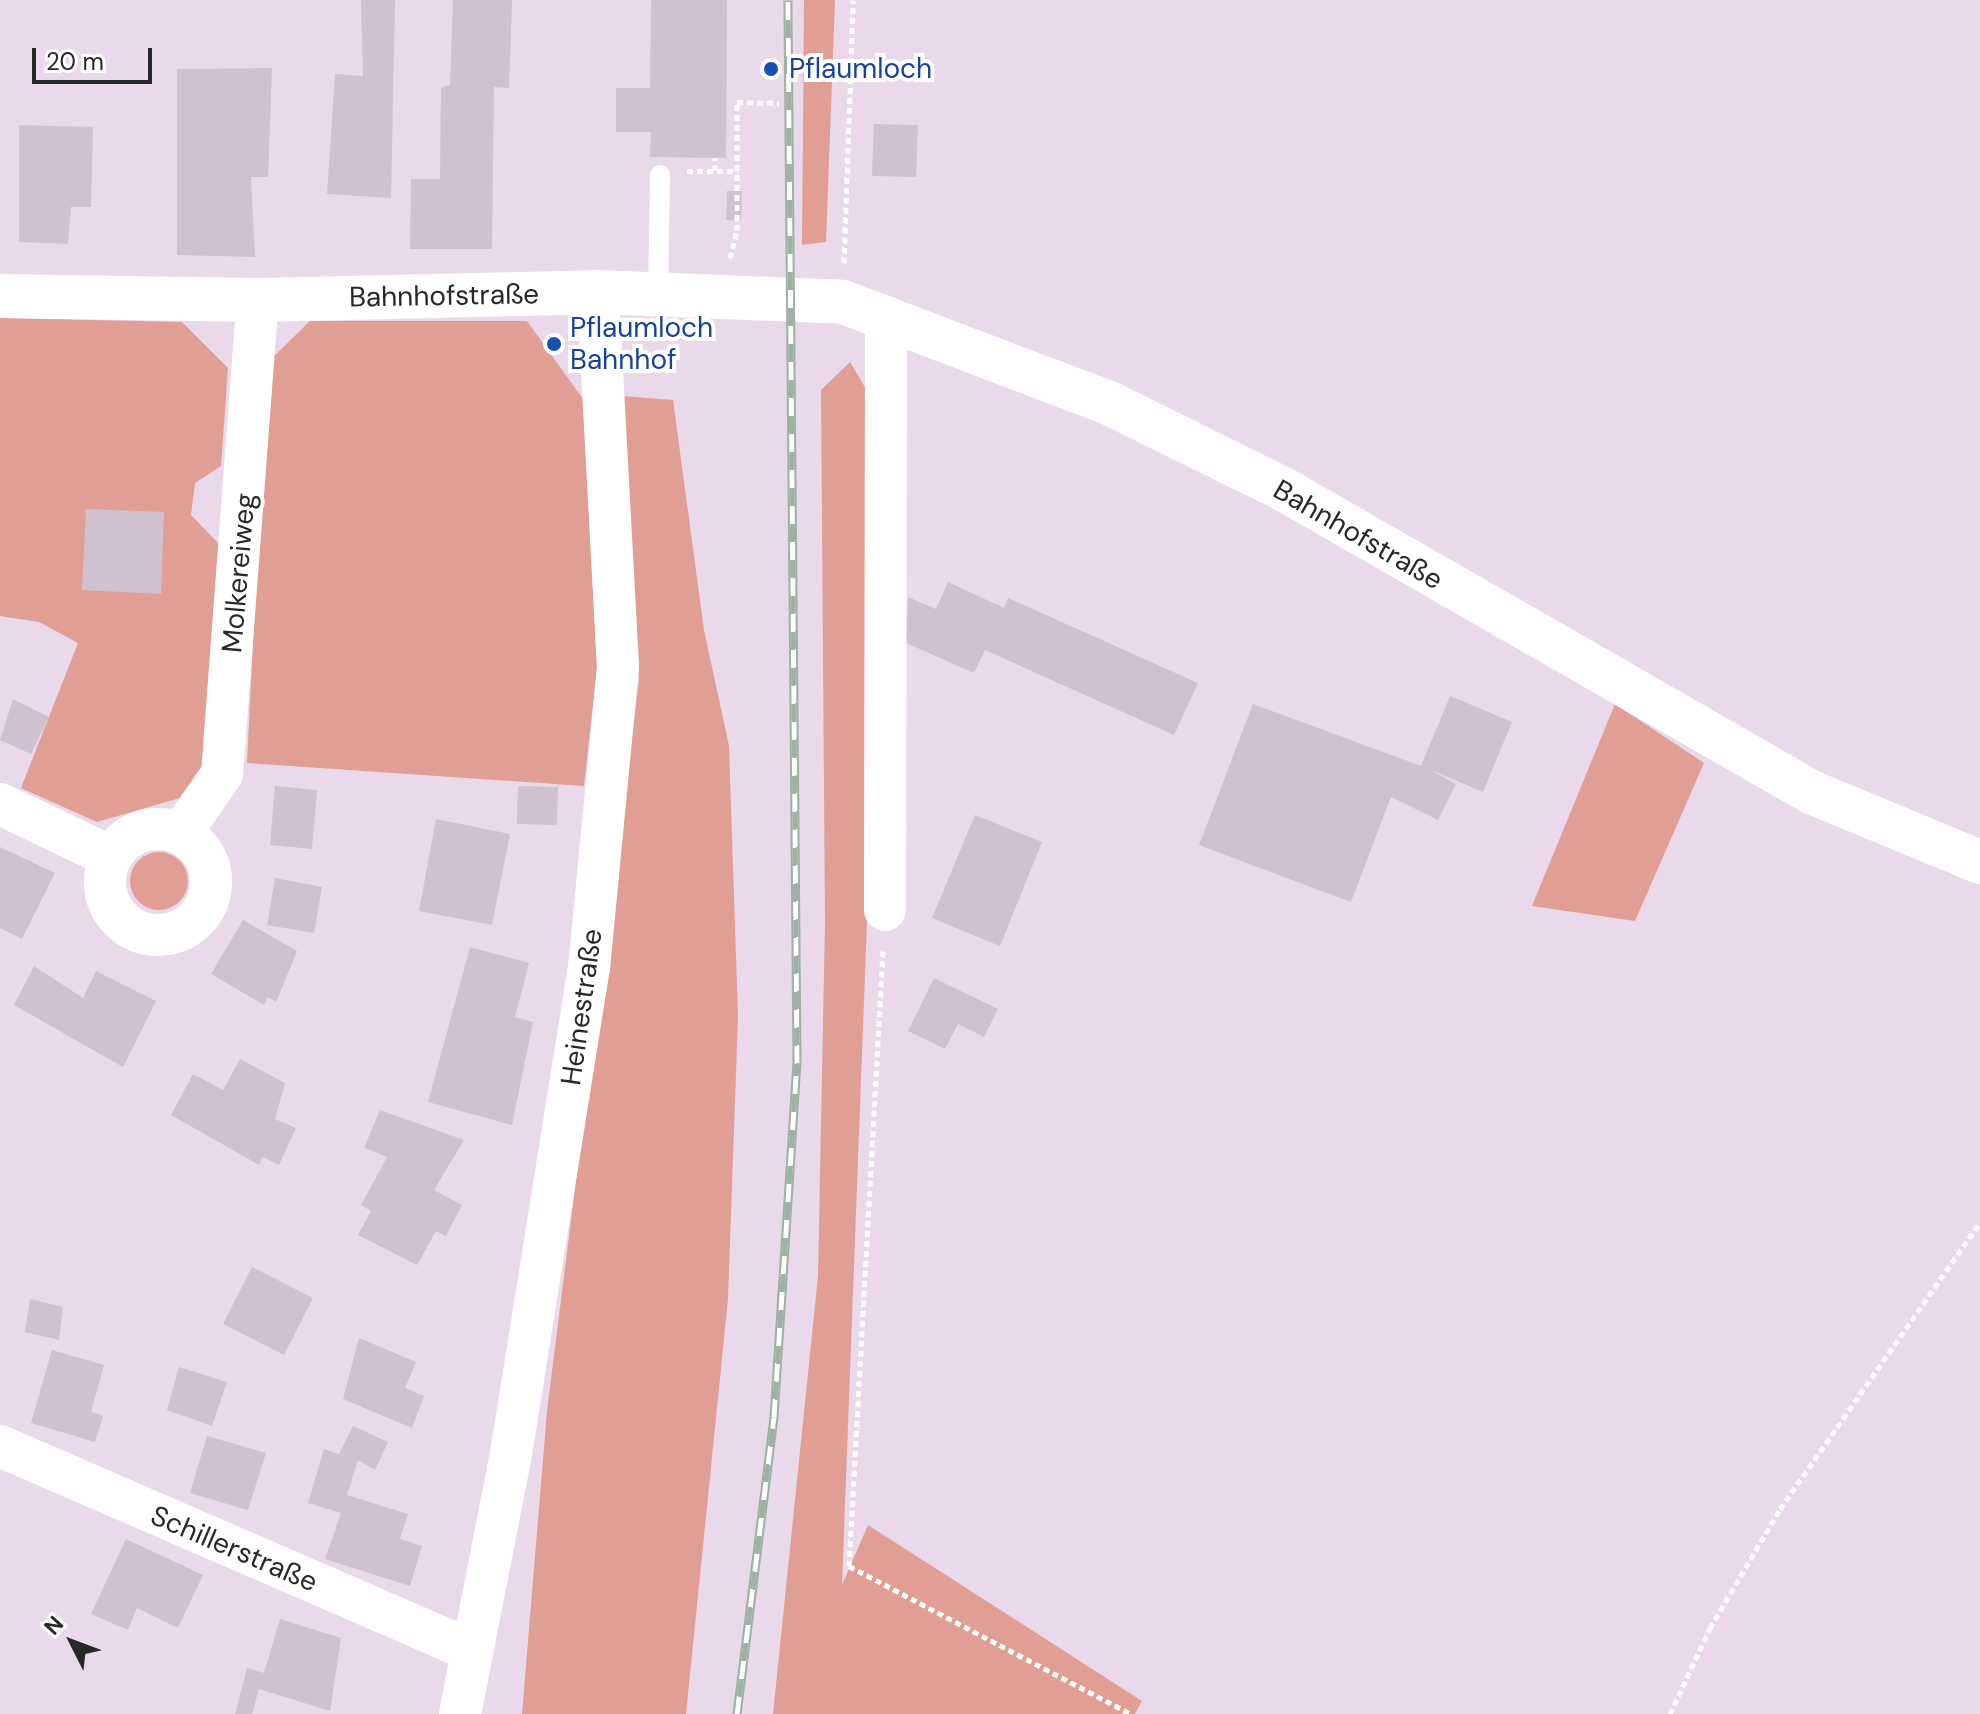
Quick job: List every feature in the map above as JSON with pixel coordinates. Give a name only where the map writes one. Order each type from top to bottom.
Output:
[{"type":"street","name":"Bahnhofstraße","points":[[0,296],[258,300],[598,292],[843,302],[1111,404],[1285,490],[1811,792],[1980,862]]},
{"type":"street","name":"Heinestraße","points":[[460,1714],[470,1650],[511,1454],[587,983],[617,682],[598,292]]},
{"type":"street","name":"Molkereiweg","points":[[181,833],[222,774],[258,300]]},
{"type":"street","points":[[885,910],[886,317]]},
{"type":"street","points":[[0,804],[111,857]]},
{"type":"street","points":[[141,831],[181,833],[206,858],[211,893],[192,923],[177,932],[151,935],[127,926],[111,906],[105,882],[111,857],[141,831]]},
{"type":"street","name":"Schillerstraße","points":[[0,1446],[470,1650]]},
{"type":"lane","points":[[658,295],[660,175]]},
{"type":"path","points":[[843,302],[853,0]]},
{"type":"path","points":[[730,246],[738,171],[737,102],[779,103]]},
{"type":"path","points":[[715,158],[715,170]]},
{"type":"path","points":[[701,169],[738,171]]},
{"type":"path","points":[[885,910],[849,1566],[1131,1714]]},
{"type":"path","points":[[1670,1714],[1710,1628],[1780,1509],[1980,1222]]},
{"type":"shaded area","points":[[804,0],[835,0],[826,242],[802,245]]},
{"type":"shaded area","points":[[0,318],[182,322],[228,368],[221,466],[195,483],[191,515],[221,546],[202,769],[180,798],[97,822],[21,788],[78,643],[39,622],[0,616]]},
{"type":"shaded area","points":[[310,321],[527,321],[583,399],[597,669],[584,786],[247,763],[267,363]]},
{"type":"shaded area","points":[[850,362],[872,399],[867,921],[842,1585],[868,1525],[1142,1701],[1135,1714],[773,1714],[818,1276],[825,923],[821,390]]},
{"type":"shaded area","points":[[622,396],[673,400],[704,630],[729,746],[738,1016],[728,1299],[686,1714],[522,1714],[547,1411],[639,680]]},
{"type":"shaded area","points":[[1615,704],[1704,763],[1635,921],[1532,906]]},
{"type":"shaded area","points":[[159,852],[180,860],[188,881],[180,902],[159,910],[138,902],[130,881],[138,860]]},
{"type":"building","points":[[361,0],[395,0],[391,198],[327,194],[335,74],[363,76]]},
{"type":"building","points":[[453,0],[512,0],[509,88],[494,87],[492,249],[410,249],[411,179],[440,179],[441,87],[450,85]]},
{"type":"building","points":[[651,0],[727,0],[726,158],[650,157],[651,132],[616,132],[616,88],[650,88]]},
{"type":"building","points":[[272,68],[268,177],[251,177],[255,257],[177,255],[177,69]]},
{"type":"building","points":[[874,124],[918,125],[916,177],[872,176]]},
{"type":"building","points":[[19,125],[93,127],[91,207],[71,207],[68,244],[19,242]]},
{"type":"building","points":[[727,191],[742,191],[741,221],[726,220]]},
{"type":"building","points":[[86,509],[164,512],[161,594],[82,590]]},
{"type":"building","points":[[948,582],[1004,608],[1008,598],[1198,683],[1174,735],[985,650],[974,673],[906,643],[908,597],[936,609]]},
{"type":"building","points":[[1450,696],[1512,722],[1483,792],[1431,770],[1456,784],[1438,820],[1391,797],[1351,902],[1199,845],[1253,704],[1421,766]]},
{"type":"building","points":[[13,699],[49,717],[31,754],[0,740]]},
{"type":"building","points":[[275,786],[317,790],[312,849],[270,845]]},
{"type":"building","points":[[518,786],[558,787],[557,825],[517,824]]},
{"type":"building","points":[[975,815],[1042,842],[1000,946],[932,918]]},
{"type":"building","points":[[436,819],[510,834],[492,925],[419,911]]},
{"type":"building","points":[[0,847],[55,873],[22,939],[0,928]]},
{"type":"building","points":[[275,878],[322,887],[314,933],[267,925]]},
{"type":"building","points":[[243,920],[297,951],[276,1002],[268,997],[264,1005],[211,974]]},
{"type":"building","points":[[470,947],[529,963],[515,1017],[533,1022],[512,1125],[428,1102]]},
{"type":"building","points":[[34,966],[83,998],[96,971],[156,1001],[123,1067],[14,1005]]},
{"type":"building","points":[[934,978],[998,1009],[984,1037],[958,1024],[945,1049],[908,1031]]},
{"type":"building","points":[[240,1059],[285,1083],[275,1119],[296,1128],[279,1165],[263,1157],[259,1165],[171,1115],[193,1074],[223,1090]]},
{"type":"building","points":[[380,1110],[464,1140],[434,1190],[462,1205],[446,1236],[436,1231],[417,1265],[358,1235],[371,1211],[361,1205],[387,1157],[364,1148]]},
{"type":"building","points":[[252,1267],[313,1298],[284,1355],[223,1324]]},
{"type":"building","points":[[30,1299],[63,1307],[59,1340],[25,1332]]},
{"type":"building","points":[[359,1338],[416,1362],[405,1388],[424,1396],[412,1428],[343,1399]]},
{"type":"building","points":[[52,1350],[104,1365],[91,1412],[103,1416],[95,1442],[31,1423]]},
{"type":"building","points":[[179,1367],[227,1382],[212,1426],[167,1410]]},
{"type":"building","points":[[353,1426],[388,1442],[375,1470],[358,1460],[347,1495],[408,1514],[400,1539],[422,1546],[410,1586],[325,1559],[341,1513],[308,1503],[324,1449],[339,1454]]},
{"type":"building","points":[[207,1436],[266,1453],[248,1510],[190,1493]]},
{"type":"building","points":[[126,1539],[203,1575],[178,1628],[137,1608],[128,1630],[91,1614]]},
{"type":"building","points":[[280,1619],[341,1638],[330,1711],[259,1689],[252,1714],[235,1714],[247,1668],[264,1673]]},
{"type":"railway","points":[[737,1714],[774,1417],[797,1063],[788,0]]},
{"type":"place","name":"Pflaumloch","points":[[771,69]]},
{"type":"place","name":"Pflaumloch Bahnhof","points":[[554,344]]}]
